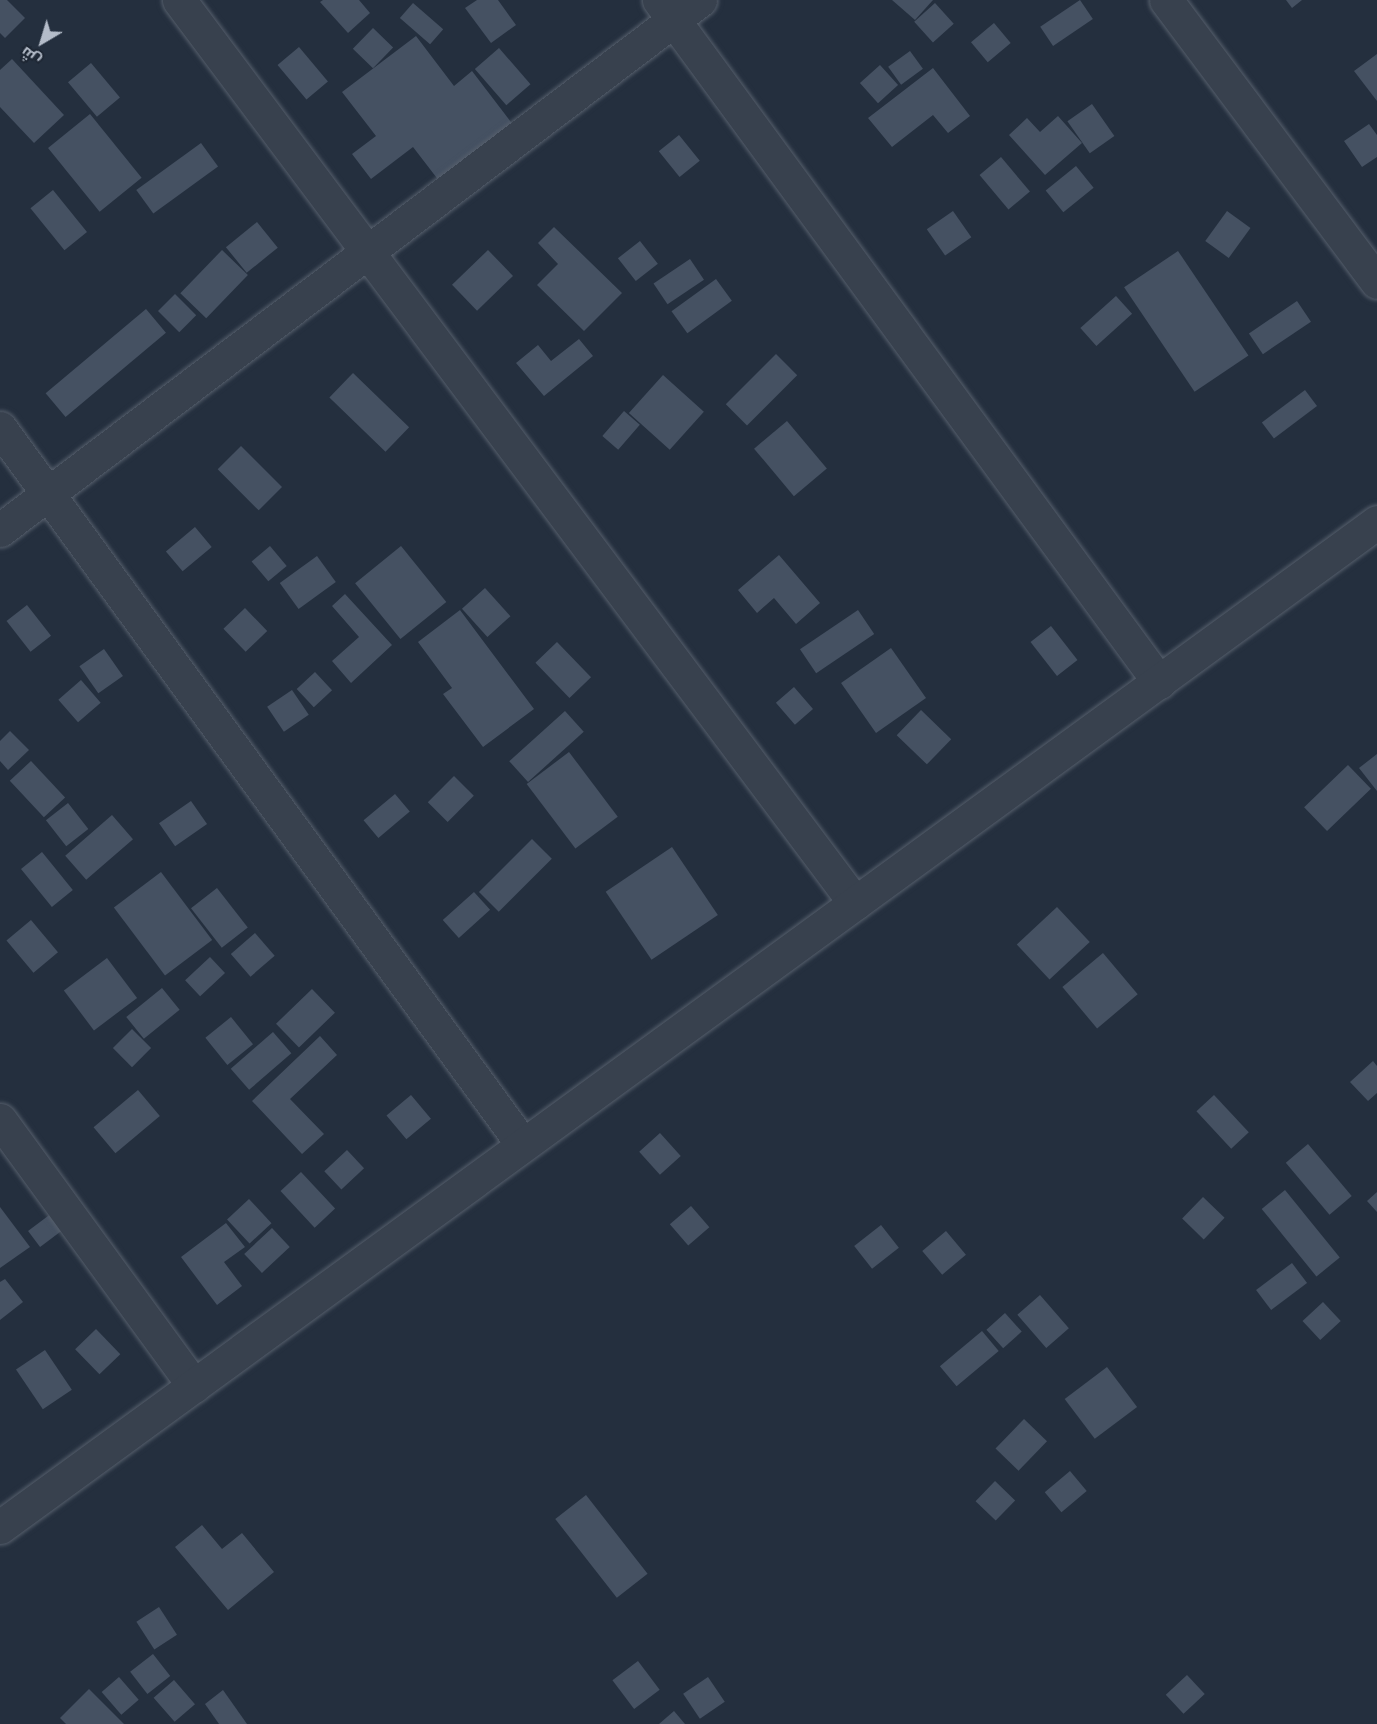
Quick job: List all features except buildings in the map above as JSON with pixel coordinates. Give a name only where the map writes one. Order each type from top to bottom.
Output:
[{"type":"street","points":[[179,0],[855,903]]},
{"type":"street","points":[[0,530],[368,252],[666,10],[700,0]]},
{"type":"street","points":[[1166,0],[1377,282]]},
{"type":"street","points":[[666,10],[1159,682]]},
{"type":"street","points":[[0,428],[523,1145]]},
{"type":"street","points":[[0,1527],[1377,522]]},
{"type":"street","points":[[0,1120],[194,1386]]}]
